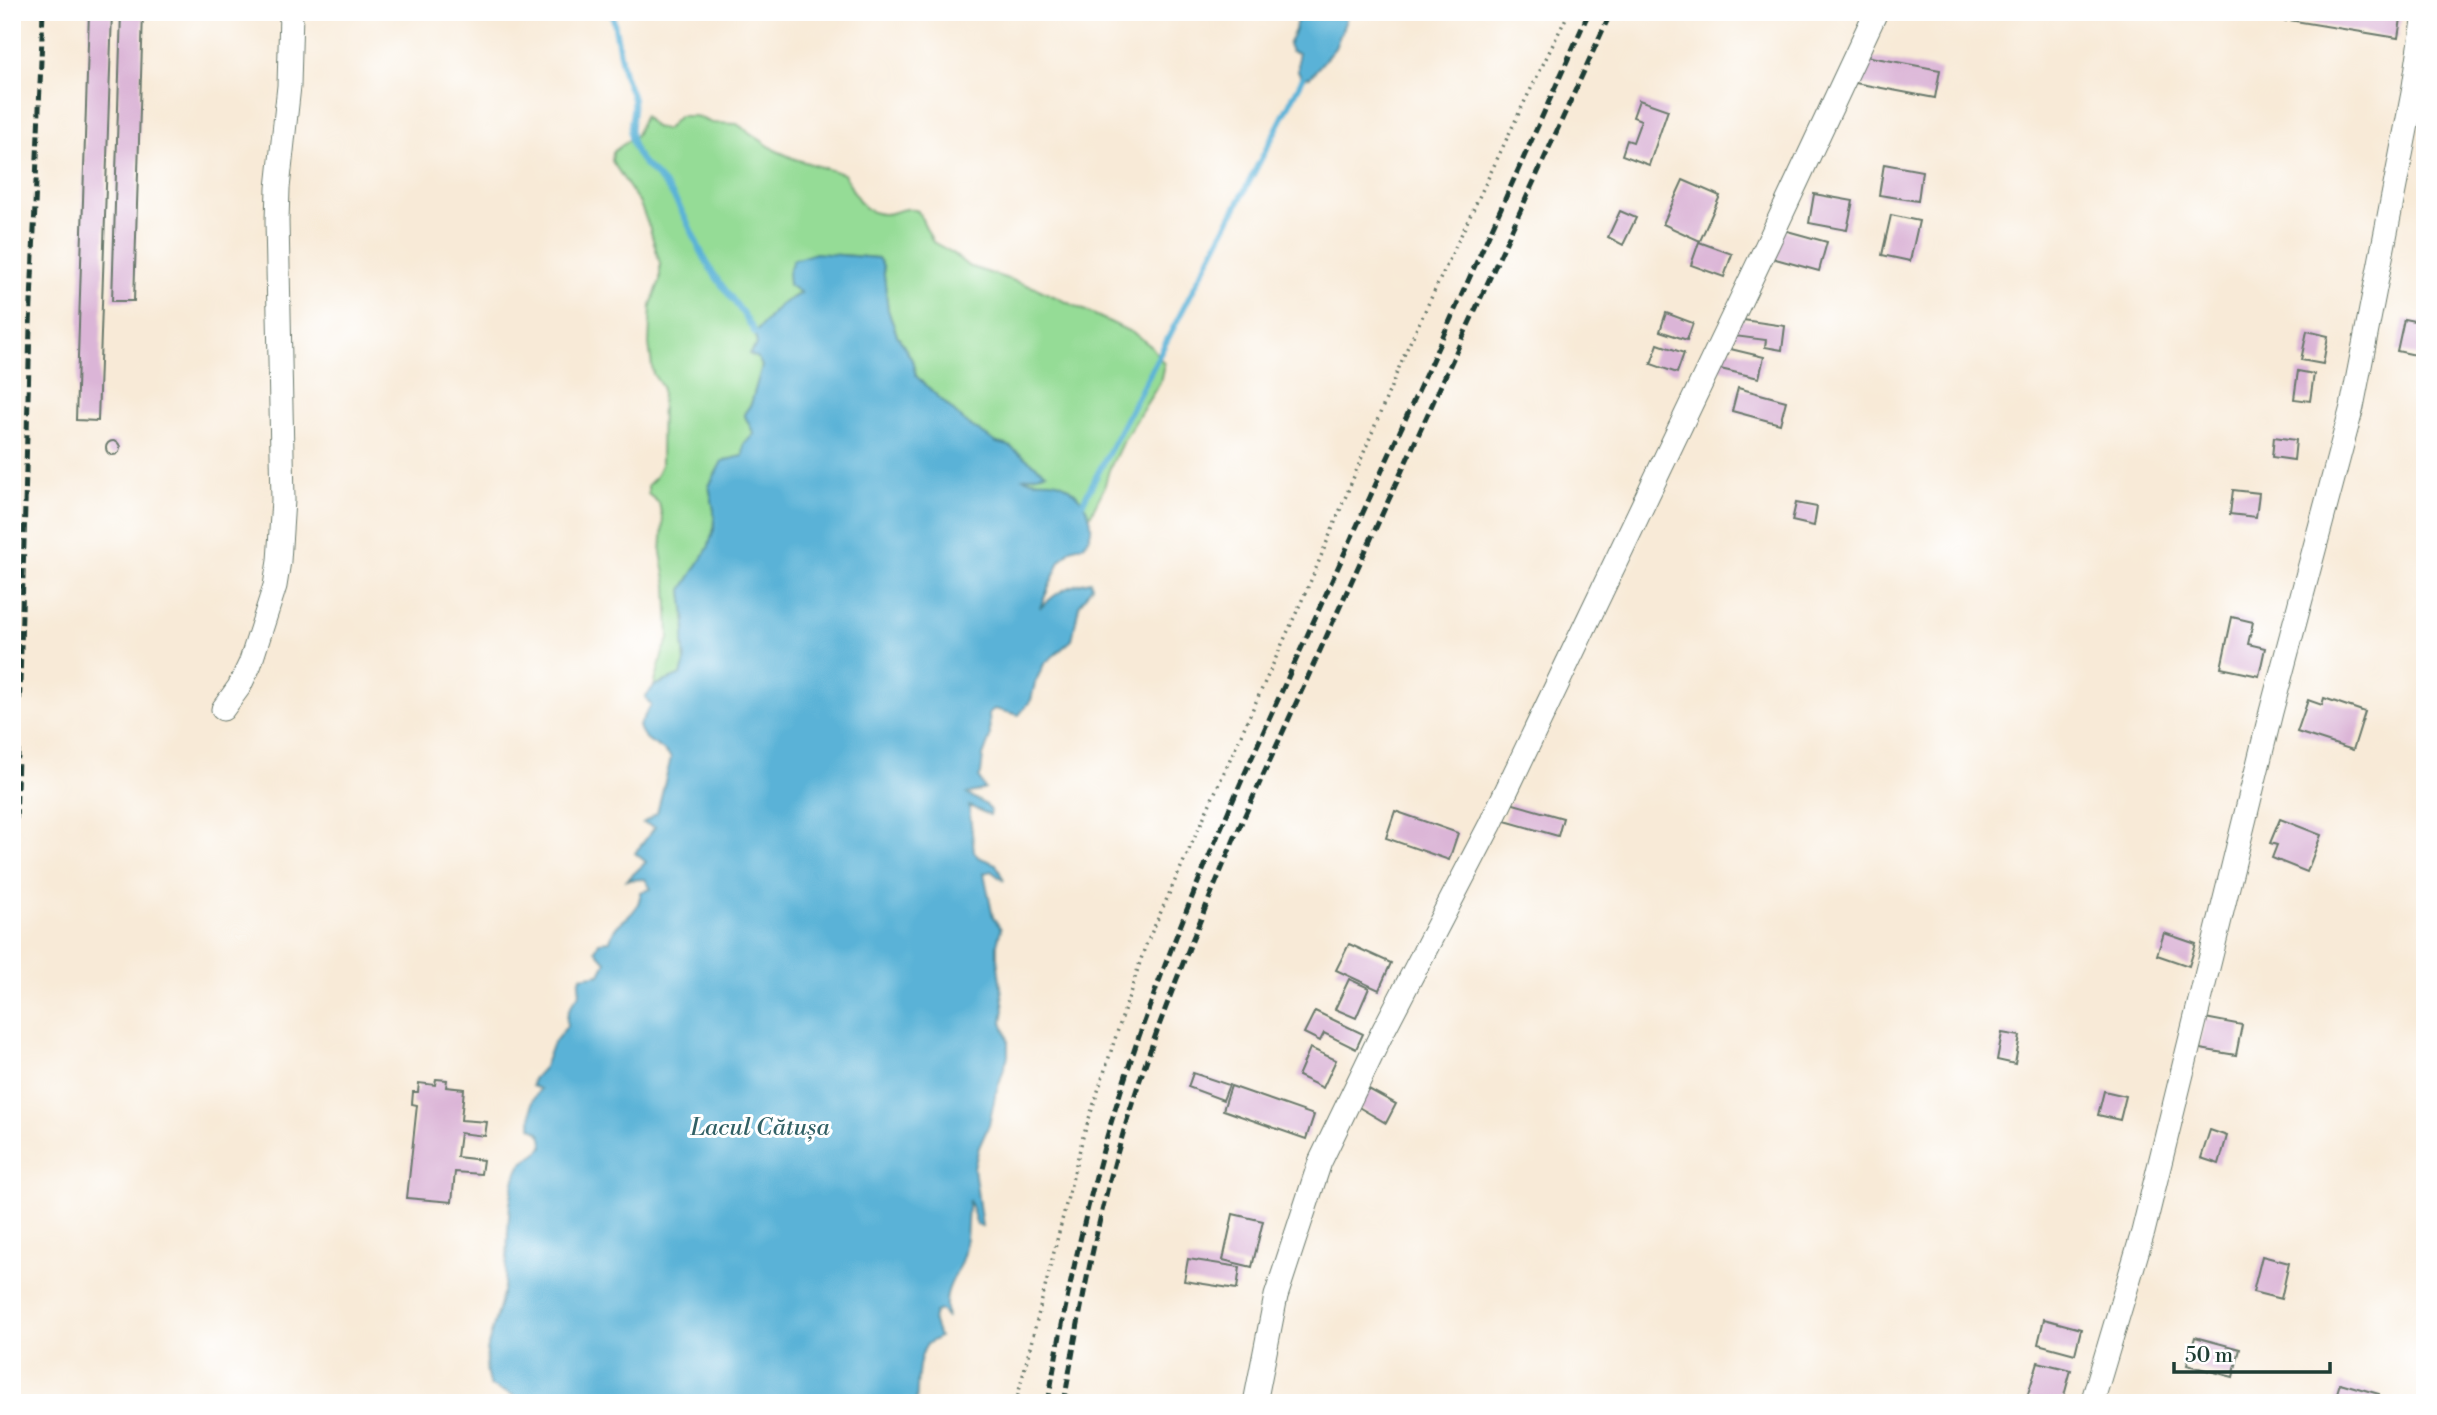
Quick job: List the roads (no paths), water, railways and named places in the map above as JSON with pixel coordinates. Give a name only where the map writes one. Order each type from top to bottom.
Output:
[{"type":"street","points":[[223,709],[239,687],[250,664],[268,610],[279,561],[283,500],[277,221],[289,86],[291,12]]},
{"type":"street","points":[[1255,1403],[1276,1296],[1320,1162],[1382,1033],[1490,825],[1876,12]]},
{"type":"street","points":[[2092,1403],[2147,1220],[2271,712],[2352,407],[2413,93],[2425,14]]},
{"type":"water","points":[[1298,12],[1349,12],[1335,48],[1310,77],[1303,78],[1298,72],[1298,53],[1291,51],[1288,45],[1295,30]]},
{"type":"water","name":"Lacul Cătușa","points":[[816,253],[878,258],[883,266],[888,310],[897,335],[912,360],[916,376],[965,422],[997,443],[1009,446],[1046,473],[1023,478],[1057,482],[1076,494],[1086,508],[1091,523],[1091,532],[1084,545],[1071,549],[1060,561],[1040,608],[1062,591],[1090,581],[1092,586],[1079,606],[1072,640],[1044,664],[1031,700],[1019,715],[994,709],[989,713],[990,737],[979,778],[985,789],[967,794],[991,811],[990,815],[969,806],[974,851],[978,857],[996,864],[1004,881],[991,871],[984,873],[993,917],[1001,929],[997,958],[1004,1009],[1002,1022],[1008,1040],[1008,1056],[974,1168],[982,1227],[977,1225],[969,1200],[965,1249],[947,1293],[947,1319],[941,1310],[935,1312],[933,1320],[939,1337],[928,1343],[923,1352],[916,1403],[516,1403],[515,1396],[490,1386],[486,1360],[503,1293],[513,1185],[522,1164],[543,1147],[541,1135],[531,1127],[532,1101],[540,1089],[532,1086],[533,1079],[544,1067],[552,1045],[567,1026],[568,1012],[580,993],[581,977],[600,974],[606,962],[595,950],[599,942],[610,941],[617,926],[636,907],[641,892],[651,889],[645,879],[627,880],[646,862],[635,853],[655,827],[643,823],[657,813],[671,758],[641,732],[639,726],[651,705],[645,697],[654,686],[681,675],[685,662],[683,641],[686,625],[682,590],[708,548],[714,529],[714,510],[709,486],[722,461],[743,456],[744,444],[754,434],[744,414],[751,404],[762,366],[758,358],[749,354],[757,345],[755,333],[780,305],[801,293],[789,285],[788,273],[793,260]]},
{"type":"waterway","points":[[612,12],[623,70],[633,100],[630,132],[635,150],[671,194],[710,268],[755,333]]},
{"type":"waterway","points":[[1083,502],[1303,78]]},
{"type":"railway","points":[[12,969],[30,327],[43,12]]},
{"type":"railway","points":[[1048,1403],[1071,1281],[1100,1160],[1124,1081],[1170,952],[1250,762],[1589,12]]},
{"type":"railway","points":[[1064,1403],[1104,1203],[1134,1099],[1174,985],[1235,837],[1611,12]]}]
